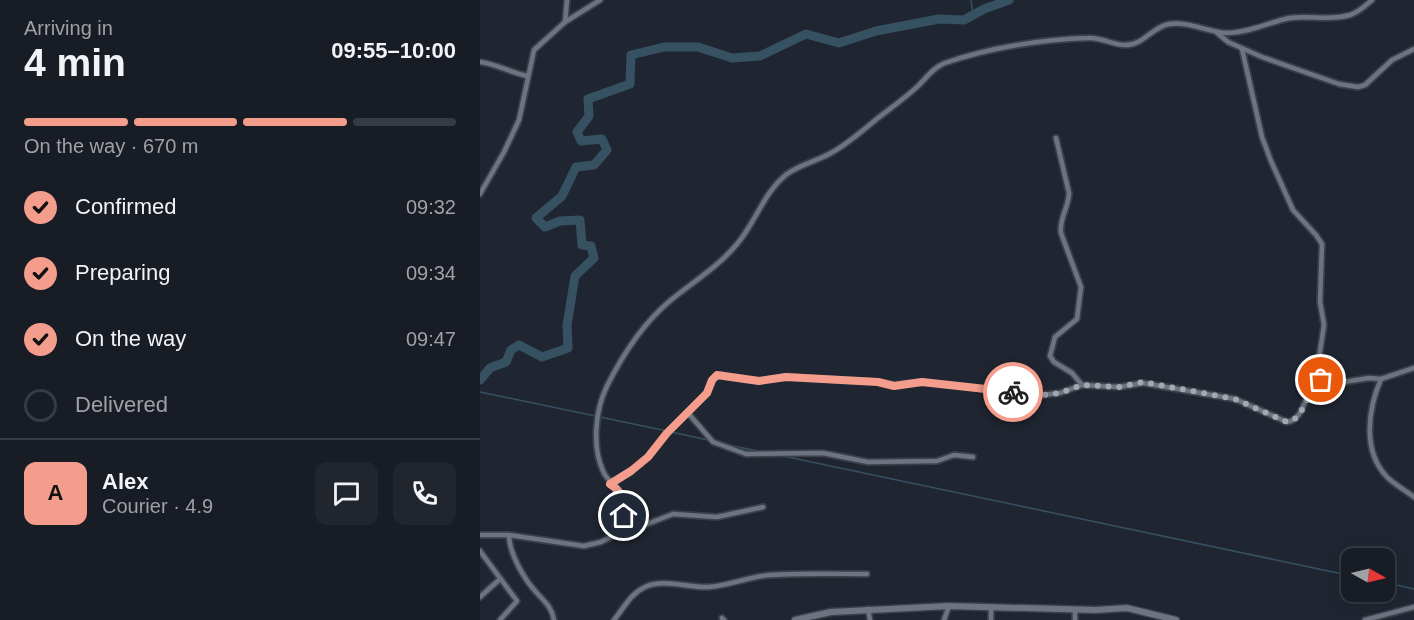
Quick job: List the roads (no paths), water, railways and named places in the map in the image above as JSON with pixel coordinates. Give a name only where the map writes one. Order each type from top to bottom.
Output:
[{"type":"street","points":[[565,22],[567,0]]},
{"type":"street","points":[[480,194],[519,120],[534,50],[565,22],[600,0]]},
{"type":"street","points":[[619,532],[624,516],[623,499],[618,489],[610,484],[601,468],[597,451],[599,410],[605,389],[624,355],[653,316],[717,264],[738,243],[768,194],[789,172],[831,153],[854,137],[920,84],[934,69],[943,63],[1000,48],[1059,40],[1090,37],[1125,45],[1135,44],[1168,24],[1202,27],[1216,32],[1240,32],[1290,18],[1348,16],[1359,11],[1372,0]]},
{"type":"street","points":[[1216,32],[1228,42],[1242,49],[1308,74],[1339,84],[1358,87],[1365,86],[1392,60],[1414,49]]},
{"type":"street","points":[[1242,49],[1262,137],[1271,161],[1293,210],[1322,244],[1320,302],[1324,325],[1319,358],[1321,365],[1329,377],[1344,382],[1369,378],[1381,379],[1414,368]]},
{"type":"street","points":[[480,62],[492,64],[514,74],[528,76]]},
{"type":"street","points":[[1056,138],[1069,193],[1069,201],[1060,225],[1061,233],[1081,287],[1077,319],[1055,337],[1050,356],[1054,362],[1072,373],[1082,385]]},
{"type":"street","points":[[610,484],[648,457],[667,433],[707,393],[712,380],[717,375],[759,381],[786,377],[878,382],[894,386],[922,382],[1042,395],[1060,393],[1082,385],[1119,387],[1138,383],[1156,384],[1235,399],[1287,422],[1299,416],[1315,384],[1329,377]]},
{"type":"street","points":[[1381,379],[1370,413],[1369,424],[1374,451],[1384,474],[1414,497]]},
{"type":"street","points":[[687,413],[713,442],[746,454],[823,453],[868,462],[937,461],[954,455],[973,457]]},
{"type":"street","points":[[480,536],[509,535],[584,546],[601,542],[619,532],[629,531],[673,514],[717,517],[764,507]]},
{"type":"street","points":[[509,535],[512,554],[535,591],[552,612],[554,620]]},
{"type":"street","points":[[481,555],[517,601],[501,620]]},
{"type":"street","points":[[614,620],[629,598],[650,585],[711,587],[772,575],[867,574]]},
{"type":"street","points":[[480,597],[500,579]]},
{"type":"street","points":[[944,620],[948,606]]},
{"type":"street","points":[[795,620],[831,612],[948,606],[1127,608],[1176,620]]},
{"type":"street","points":[[991,607],[991,620]]},
{"type":"street","points":[[1365,620],[1414,607]]},
{"type":"street","points":[[868,609],[870,620]]},
{"type":"street","points":[[1075,609],[1075,620]]},
{"type":"waterway","points":[[971,0],[973,15]]},
{"type":"waterway","points":[[480,380],[490,368],[506,362],[511,350],[519,345],[542,357],[568,348],[567,325],[575,276],[594,258],[591,246],[582,245],[580,220],[560,221],[545,227],[536,218],[562,196],[576,167],[594,165],[607,150],[602,139],[581,141],[577,132],[589,116],[588,99],[630,84],[631,55],[664,47],[698,47],[732,58],[760,56],[806,34],[839,43],[876,31],[939,19],[964,20],[984,9],[1009,0]]},
{"type":"waterway","points":[[480,392],[667,431]]},
{"type":"waterway","points":[[671,432],[708,440]]},
{"type":"waterway","points":[[724,444],[763,452]]},
{"type":"waterway","points":[[783,456],[1341,574]]},
{"type":"waterway","points":[[1395,585],[1414,589]]}]
